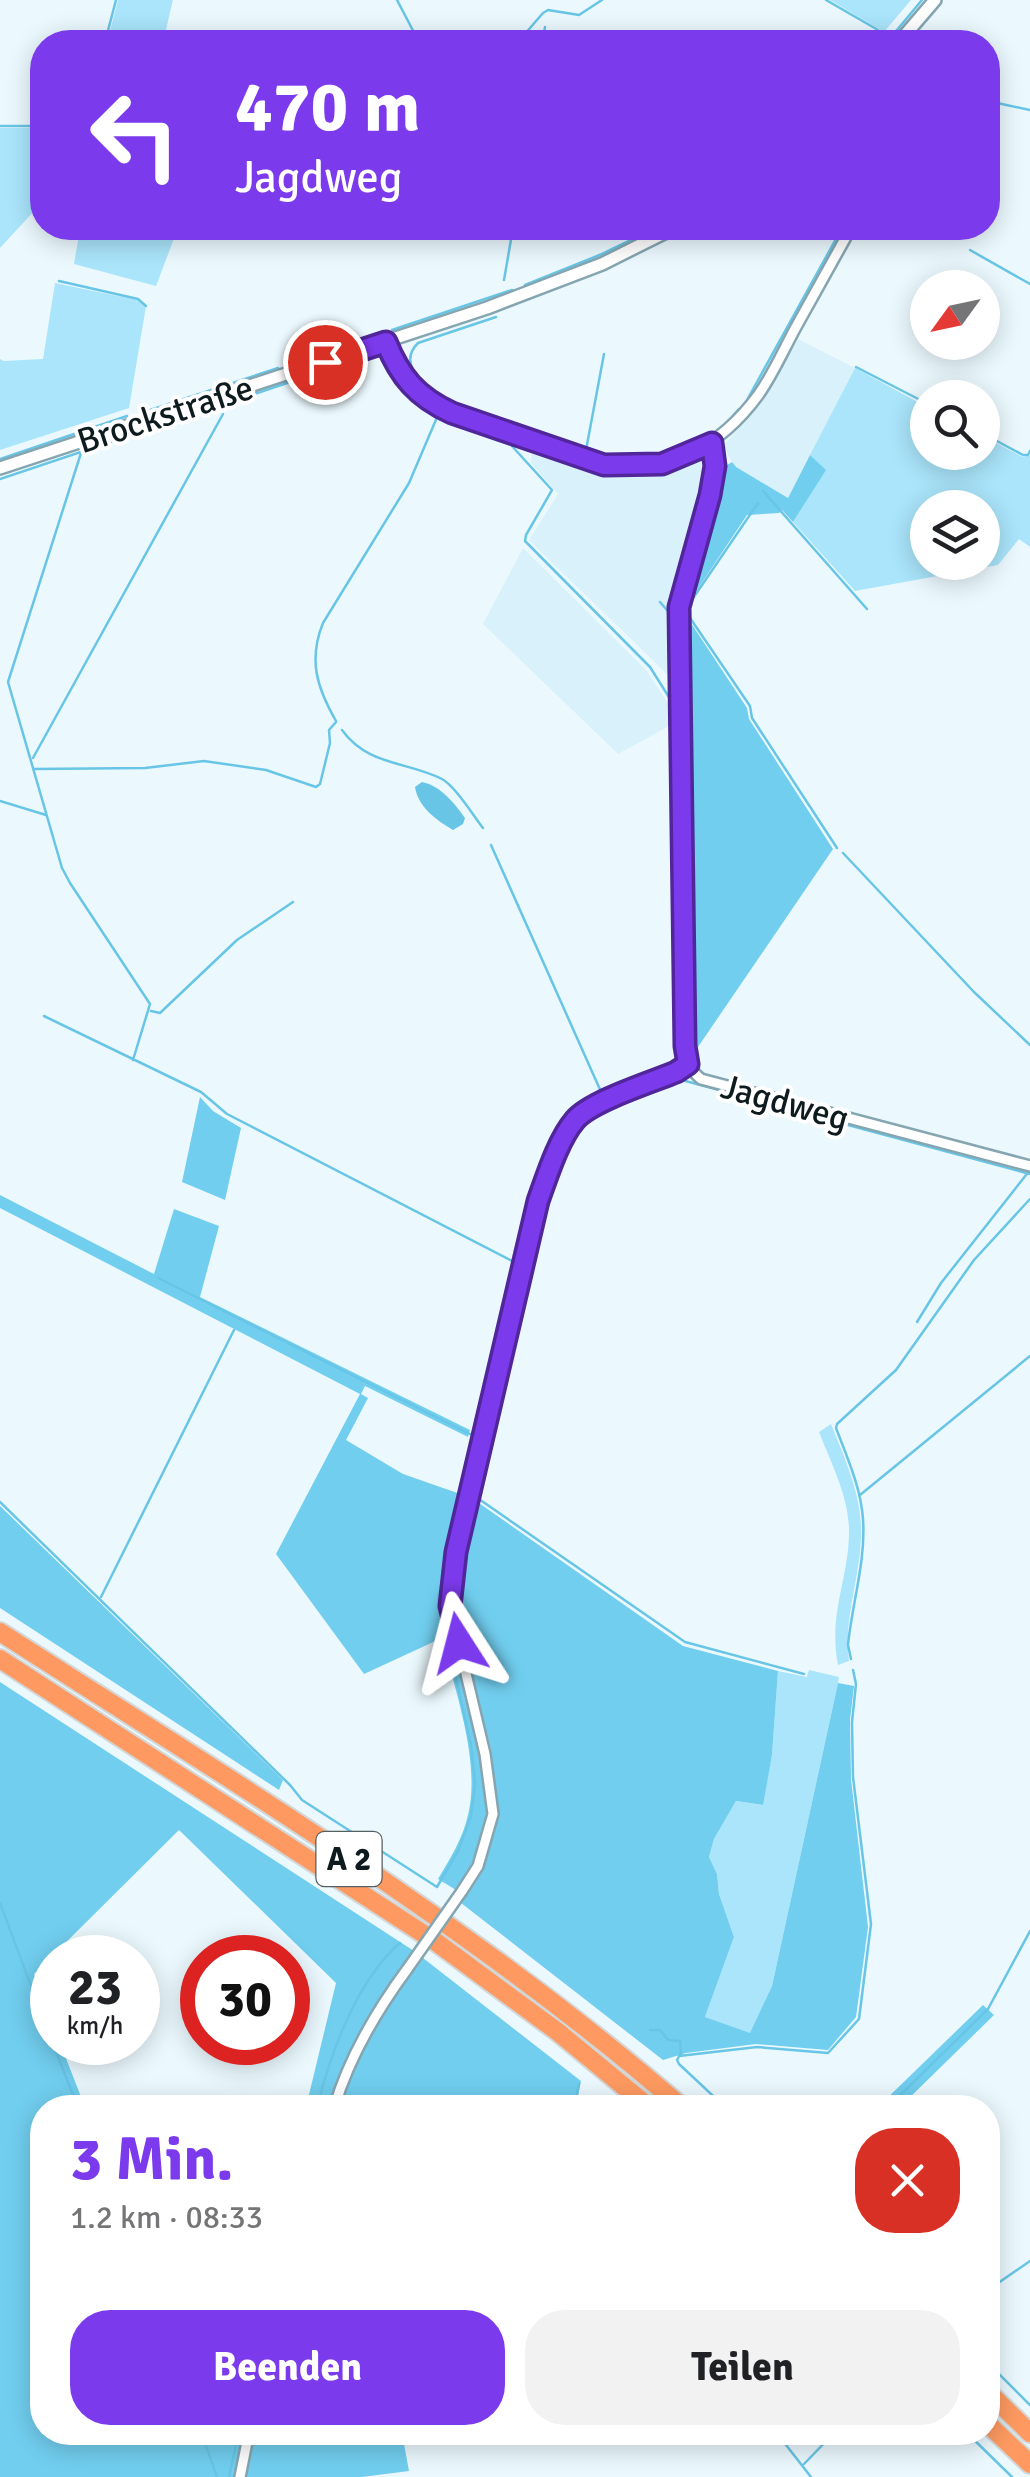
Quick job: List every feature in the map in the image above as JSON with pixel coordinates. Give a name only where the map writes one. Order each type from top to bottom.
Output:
[{"type":"highway","name":"A 2","points":[[0,1632],[504,1964],[668,2095]]},
{"type":"highway","name":"A 2","points":[[0,1659],[436,1942],[558,2032],[634,2095]]},
{"type":"highway","points":[[1000,2404],[1030,2433]]},
{"type":"highway","points":[[1000,2435],[1030,2464]]},
{"type":"street","points":[[909,30],[934,0]]},
{"type":"street","name":"Brockstraße","points":[[0,468],[566,279],[650,240]]},
{"type":"street","points":[[386,342],[410,385],[431,403],[604,465],[662,464],[712,443],[730,429],[760,392],[845,240]]},
{"type":"street","name":"Jagdweg","points":[[712,443],[715,466],[710,495],[679,607],[684,1027],[688,1064],[701,1079],[1030,1166]]},
{"type":"street","points":[[338,2095],[342,2079],[384,2000],[478,1866],[492,1814],[485,1754],[450,1606],[456,1552],[548,1171],[576,1119],[688,1064]]},
{"type":"street","points":[[240,2477],[247,2445]]},
{"type":"shaded area","points":[[118,0],[173,0],[166,30],[110,30]]},
{"type":"shaded area","points":[[830,0],[911,0],[886,30]]},
{"type":"shaded area","points":[[0,128],[30,128],[30,216],[0,248]]},
{"type":"shaded area","points":[[78,240],[173,240],[156,286],[74,264]]},
{"type":"shaded area","points":[[55,283],[137,300],[146,306],[129,408],[0,450],[0,359],[43,359]]},
{"type":"shaded area","points":[[798,339],[855,368],[788,498],[735,467],[723,446],[760,404]]},
{"type":"shaded area","points":[[855,368],[910,398],[910,470],[1000,470],[1000,445],[1023,457],[1030,455],[1030,547],[1019,539],[1000,563],[1000,490],[910,490],[910,580],[916,580],[855,591],[793,522],[825,470],[810,455]]},
{"type":"shaded area","points":[[532,451],[602,474],[664,471],[707,457],[710,472],[704,498],[670,617],[670,677],[529,540],[558,494],[531,463]]},
{"type":"shaded area","points":[[810,455],[826,470],[793,522],[782,510],[747,515],[689,602],[724,467],[732,462],[788,498]]},
{"type":"shaded area","points":[[523,548],[646,670],[669,705],[669,726],[618,754],[483,624]]},
{"type":"shaded area","points":[[685,614],[833,849],[698,1047],[690,1046]]},
{"type":"shaded area","points":[[422,782],[446,796],[465,818],[463,824],[453,830],[429,812],[415,787]]},
{"type":"shaded area","points":[[200,1097],[213,1111],[241,1128],[225,1200],[182,1182]]},
{"type":"shaded area","points":[[0,1195],[154,1274],[174,1209],[219,1226],[200,1297],[470,1430],[468,1437],[365,1386],[361,1394],[368,1398],[346,1440],[403,1474],[466,1496],[452,1550],[445,1601],[481,1754],[487,1811],[473,1861],[456,1890],[438,1879],[466,1824],[471,1772],[465,1726],[442,1638],[364,1674],[276,1554],[360,1394],[0,1208]]},
{"type":"shaded area","points":[[831,1424],[852,1479],[861,1522],[848,1630],[849,1661],[838,1665],[837,1612],[849,1531],[843,1493],[819,1432]]},
{"type":"shaded area","points":[[476,1501],[683,1646],[778,1671],[772,1755],[763,1805],[736,1801],[714,1839],[709,1857],[734,1937],[705,2017],[750,2033],[772,1986],[838,1683],[854,1686],[851,1779],[868,1927],[856,2017],[828,2050],[756,2044],[663,2060],[461,1903],[483,1867],[498,1812],[491,1750],[455,1607],[461,1552]]},
{"type":"shaded area","points":[[0,1506],[283,1780],[279,1790],[0,1608]]},
{"type":"shaded area","points":[[809,1670],[839,1677],[772,1986],[750,2034],[705,2017],[734,1937],[709,1857],[714,1839],[736,1801],[762,1805],[772,1755],[778,1671],[807,1677]]},
{"type":"shaded area","points":[[0,1682],[414,1951],[405,1965],[414,1971],[423,1958],[581,2081],[578,2095],[309,2095],[336,1983],[310,1958],[310,1935],[287,1935],[179,1830],[73,1935],[30,1935],[30,2065],[69,2065],[80,2095],[30,2095],[30,2445],[404,2445],[409,2471],[362,2477],[0,2477]]},
{"type":"shaded area","points":[[983,2005],[994,2015],[912,2095],[890,2095]]},
{"type":"waterway","points":[[108,30],[116,0]]},
{"type":"waterway","points":[[397,0],[413,30]]},
{"type":"waterway","points":[[528,30],[548,10],[579,15],[602,0]]},
{"type":"waterway","points":[[826,0],[878,30]]},
{"type":"waterway","points":[[897,30],[922,0]]},
{"type":"waterway","points":[[1000,104],[1030,110]]},
{"type":"waterway","points":[[0,126],[30,126]]},
{"type":"waterway","points":[[504,280],[511,240]]},
{"type":"waterway","points":[[525,285],[631,240]]},
{"type":"waterway","points":[[747,400],[835,240]]},
{"type":"waterway","points":[[970,250],[1030,284]]},
{"type":"waterway","points":[[59,281],[138,299],[146,306]]},
{"type":"waterway","points":[[392,330],[512,290]]},
{"type":"waterway","points":[[496,317],[418,343],[411,353],[414,372],[430,389],[460,406],[586,450],[604,354]]},
{"type":"waterway","points":[[296,361],[379,335]]},
{"type":"waterway","points":[[234,401],[373,354]]},
{"type":"waterway","points":[[856,367],[910,395]]},
{"type":"waterway","points":[[144,412],[278,368]]},
{"type":"waterway","points":[[0,479],[218,406]]},
{"type":"waterway","points":[[723,427],[739,409]]},
{"type":"waterway","points":[[33,758],[223,414]]},
{"type":"waterway","points":[[336,721],[317,674],[318,636],[409,483],[438,415]]},
{"type":"waterway","points":[[0,459],[127,416]]},
{"type":"waterway","points":[[440,418],[496,437]]},
{"type":"waterway","points":[[503,439],[552,490],[525,541],[650,667],[672,702]]},
{"type":"waterway","points":[[509,441],[584,466]]},
{"type":"waterway","points":[[621,459],[662,457],[701,443]]},
{"type":"waterway","points":[[1000,443],[1023,455],[1030,451]]},
{"type":"waterway","points":[[81,453],[8,682],[62,868],[150,1004],[133,1060]]},
{"type":"waterway","points":[[763,491],[867,609]]},
{"type":"waterway","points":[[758,503],[687,607],[688,615],[750,706],[752,718],[837,848]]},
{"type":"waterway","points":[[660,602],[672,616],[672,702]]},
{"type":"waterway","points":[[34,769],[145,768],[204,761],[266,770],[316,787],[330,743],[329,730],[336,722]]},
{"type":"waterway","points":[[342,730],[352,742],[376,757],[442,779],[483,828]]},
{"type":"waterway","points":[[571,1111],[671,1064],[678,1056],[673,741]]},
{"type":"waterway","points":[[0,801],[46,815]]},
{"type":"waterway","points":[[491,845],[602,1094]]},
{"type":"waterway","points":[[843,853],[974,992],[1030,1045]]},
{"type":"waterway","points":[[151,1011],[160,1013],[237,940],[293,902]]},
{"type":"waterway","points":[[44,1016],[201,1092],[227,1114],[516,1263]]},
{"type":"waterway","points":[[678,1079],[734,1094]]},
{"type":"waterway","points":[[758,1101],[1030,1174]]},
{"type":"waterway","points":[[476,1439],[534,1183],[565,1121]]},
{"type":"waterway","points":[[917,1322],[941,1283],[1026,1175]]},
{"type":"waterway","points":[[851,1659],[848,1645],[861,1567],[863,1519],[837,1424],[896,1370],[974,1260],[1030,1199]]},
{"type":"waterway","points":[[158,1278],[476,1437]]},
{"type":"waterway","points":[[101,1597],[234,1330]]},
{"type":"waterway","points":[[860,1495],[1030,1356]]},
{"type":"waterway","points":[[0,1502],[302,1800],[437,1887],[458,1851],[471,1816],[475,1784],[471,1745],[438,1598],[467,1476]]},
{"type":"waterway","points":[[476,1497],[685,1642],[804,1674]]},
{"type":"waterway","points":[[679,2056],[757,2047],[828,2053],[859,2019],[871,1924],[853,1777],[853,1670]]},
{"type":"waterway","points":[[0,1903],[30,1983]]},
{"type":"waterway","points":[[900,2095],[988,2009],[1030,1931]]},
{"type":"waterway","points":[[321,2095],[358,1997],[400,1943]]},
{"type":"waterway","points":[[650,2030],[660,2030],[668,2040],[680,2041],[679,2064],[712,2095]]},
{"type":"waterway","points":[[61,2065],[73,2095]]},
{"type":"waterway","points":[[577,2095],[579,2084]]},
{"type":"waterway","points":[[1000,2282],[1030,2261]]},
{"type":"waterway","points":[[1000,2375],[1030,2405]]},
{"type":"waterway","points":[[206,2445],[217,2477]]},
{"type":"waterway","points":[[229,2477],[236,2445]]},
{"type":"waterway","points":[[786,2445],[811,2477]]},
{"type":"waterway","points":[[804,2464],[822,2445]]},
{"type":"waterway","points":[[979,2445],[1012,2477]]},
{"type":"route","points":[[325,362],[386,342],[410,385],[431,403],[452,413],[604,465],[662,464],[712,443],[715,466],[679,607],[688,1064],[583,1113],[569,1130],[548,1171],[456,1552],[450,1606],[459,1643]]}]
